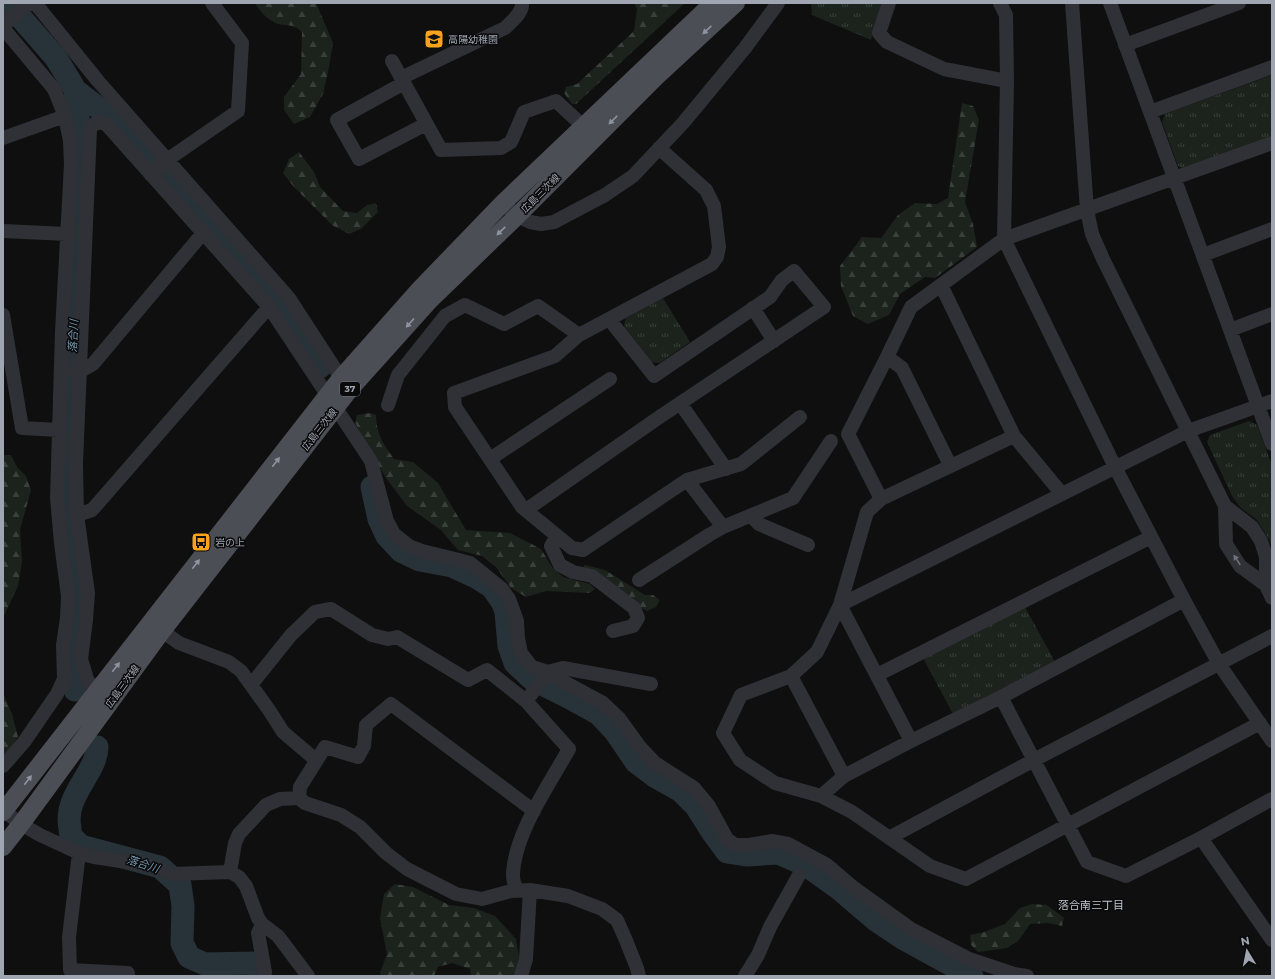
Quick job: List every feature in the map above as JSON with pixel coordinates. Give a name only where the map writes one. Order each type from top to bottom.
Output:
[{"type":"main road","name":"広島三次線","points":[[3,847],[21,824],[106,693],[331,401],[420,289],[503,203],[584,127],[646,65],[713,3]]},
{"type":"main road","name":"広島三次線","points":[[345,384],[517,216],[656,77],[736,3]]},
{"type":"main road","name":"広島三次線","points":[[3,812],[106,693],[162,632],[331,401]]},
{"type":"street","points":[[151,175],[167,160],[238,111],[242,43],[212,3]]},
{"type":"street","points":[[426,124],[359,159],[337,120],[403,81],[505,28],[518,15],[522,3]]},
{"type":"street","points":[[503,203],[517,216],[530,222],[542,224],[554,222],[605,195],[633,176],[684,123],[745,48],[778,3]]},
{"type":"street","points":[[889,3],[879,33],[887,42],[944,69],[1007,81]]},
{"type":"street","points":[[1000,3],[1006,15],[1007,81],[1004,239],[1115,467],[1184,600],[1220,664],[1272,741]]},
{"type":"street","points":[[1072,3],[1087,210],[1092,234],[1225,506],[1226,544],[1240,566],[1269,592]]},
{"type":"street","points":[[1110,3],[1272,444]]},
{"type":"street","points":[[1125,45],[1239,3]]},
{"type":"street","points":[[106,693],[88,682],[81,659],[88,593],[77,515],[76,463],[70,371],[67,234],[71,164],[70,141],[65,116],[54,88],[4,26],[30,4],[289,298],[345,384]]},
{"type":"street","points":[[392,61],[441,150],[501,148],[511,142],[524,112],[556,101],[584,127]]},
{"type":"street","points":[[1150,112],[1272,67]]},
{"type":"street","points":[[3,138],[65,116]]},
{"type":"street","points":[[3,766],[24,742],[57,694],[64,679],[63,645],[67,618],[68,596],[57,498],[59,430],[70,371],[90,129],[94,124],[101,122],[107,125],[269,307],[371,461],[387,521],[394,534],[408,546],[470,563],[502,589],[509,599],[517,621],[521,653],[543,679],[564,682],[603,703],[619,718],[640,747],[655,763],[694,788],[709,806],[727,839],[735,845],[749,845],[772,841],[788,844],[827,865],[854,888],[911,929],[969,959],[1014,974],[1027,976]]},
{"type":"street","points":[[881,499],[848,434],[911,307],[1004,239],[1272,143]]},
{"type":"street","points":[[659,148],[706,190],[714,206],[719,247],[717,257],[712,264],[579,334],[555,356],[454,393],[455,407],[522,507],[572,548],[583,550],[687,480],[741,464],[800,417]]},
{"type":"street","points":[[1203,254],[1272,229]]},
{"type":"street","points":[[3,231],[67,234]]},
{"type":"street","points":[[70,371],[93,364],[203,233]]},
{"type":"street","points":[[526,510],[680,403],[824,307],[794,271],[782,280],[770,297],[654,376],[609,319]]},
{"type":"street","points":[[941,285],[1014,436],[1062,494]]},
{"type":"street","points":[[430,300],[445,316]]},
{"type":"street","points":[[388,405],[398,375],[445,316],[465,305],[504,324],[538,306],[579,334]]},
{"type":"street","points":[[77,515],[92,510],[269,307]]},
{"type":"street","points":[[754,308],[774,340]]},
{"type":"street","points":[[1230,330],[1272,314]]},
{"type":"street","points":[[3,315],[22,428],[59,430]]},
{"type":"street","points":[[887,357],[902,368],[950,465]]},
{"type":"street","points":[[490,458],[610,380]]},
{"type":"street","points":[[840,605],[1188,431],[1272,401]]},
{"type":"street","points":[[680,403],[726,469]]},
{"type":"street","points":[[1014,436],[881,499],[867,512],[840,605],[817,652],[791,676],[741,695],[723,733],[740,760],[775,783],[821,796],[852,812],[930,866],[966,879],[1260,723]]},
{"type":"street","points":[[639,580],[723,527],[793,498],[831,441]]},
{"type":"street","points":[[687,480],[723,527]]},
{"type":"street","points":[[1225,506],[1252,527],[1261,542],[1266,557],[1269,592]]},
{"type":"street","points":[[751,516],[759,524],[808,545]]},
{"type":"street","points":[[557,536],[551,546],[560,565],[573,572],[592,576],[634,608],[638,618],[633,626],[613,631]]},
{"type":"street","points":[[877,675],[1151,537]]},
{"type":"street","points":[[821,796],[844,776],[1001,697],[1184,600]]},
{"type":"street","points":[[840,605],[911,741]]},
{"type":"street","points":[[251,685],[291,635],[315,612],[331,609],[372,635],[388,639],[397,637],[468,680],[486,670],[526,701],[569,749],[534,811],[523,834],[515,859],[513,877],[523,890],[526,959],[521,976]]},
{"type":"street","points":[[162,632],[179,643],[229,662],[241,671],[283,732],[316,760]]},
{"type":"street","points":[[889,838],[1034,760],[1272,636]]},
{"type":"street","points":[[526,701],[543,679],[563,668],[651,684]]},
{"type":"street","points":[[791,676],[844,776]]},
{"type":"street","points":[[1001,697],[1087,862],[1126,876],[1201,838],[1272,799]]},
{"type":"street","points":[[299,798],[300,787],[325,747],[358,757],[364,746],[366,725],[391,704],[534,811]]},
{"type":"street","points":[[230,872],[238,834],[266,805],[280,799],[299,798],[305,803],[341,815],[360,827],[386,853],[407,869],[456,894],[482,899],[511,891],[523,890],[568,896],[602,909],[617,920],[639,976]]},
{"type":"street","points":[[3,812],[40,835],[79,853],[94,857],[147,864],[172,874],[230,872],[239,877],[246,886],[258,918],[262,924],[278,936],[308,976]]},
{"type":"street","points":[[1201,838],[1272,940]]},
{"type":"street","points":[[79,853],[69,936],[70,970],[128,973],[128,976]]},
{"type":"street","points":[[746,976],[758,955],[770,927],[799,875]]},
{"type":"street","points":[[262,924],[258,933],[265,972],[264,976]]},
{"type":"green space","points":[[255,3],[316,3],[333,43],[323,94],[310,117],[294,124],[284,110],[284,97],[301,74],[302,32],[293,26],[278,24],[271,21]]},
{"type":"green space","points":[[634,3],[685,3],[576,104],[572,104],[564,93],[566,87],[577,84],[634,31],[637,9]]},
{"type":"green space","points":[[811,3],[883,3],[871,40],[812,15]]},
{"type":"green space","points":[[1272,75],[1272,138],[1186,170],[1178,166],[1162,122],[1165,114]]},
{"type":"green space","points":[[962,103],[973,106],[979,120],[965,202],[973,224],[977,247],[935,278],[925,277],[900,294],[889,315],[868,324],[853,316],[841,286],[840,266],[862,237],[881,238],[898,215],[915,203],[937,204],[948,198]]},
{"type":"green space","points":[[299,152],[314,172],[320,187],[343,211],[357,213],[367,205],[376,203],[378,212],[361,229],[349,234],[332,225],[294,187],[283,173],[289,159]]},
{"type":"green space","points":[[663,298],[690,342],[660,363],[651,362],[626,332],[624,325],[626,318]]},
{"type":"green space","points":[[370,413],[376,415],[377,427],[381,438],[394,459],[413,462],[438,483],[466,530],[510,533],[541,549],[552,567],[563,577],[590,584],[595,589],[590,593],[546,591],[526,597],[511,588],[496,567],[482,556],[458,550],[441,530],[407,506],[386,478],[355,423],[357,415]]},
{"type":"green space","points":[[1249,421],[1257,425],[1272,465],[1272,549],[1270,541],[1257,520],[1241,508],[1232,496],[1207,442],[1210,435]]},
{"type":"green space","points":[[3,455],[11,455],[17,467],[26,476],[31,490],[20,530],[22,562],[18,586],[3,618]]},
{"type":"green space","points":[[585,565],[605,570],[645,595],[653,595],[660,600],[656,607],[647,611],[583,567]]},
{"type":"green space","points":[[1025,607],[1055,662],[953,714],[923,658]]},
{"type":"green space","points":[[3,693],[12,714],[18,737],[3,759]]},
{"type":"green space","points":[[395,884],[413,887],[449,905],[474,908],[495,916],[516,939],[519,956],[516,976],[471,976],[470,969],[452,963],[438,967],[434,976],[381,976],[380,973],[387,954],[380,918],[384,894]]},
{"type":"green space","points":[[1032,904],[1047,905],[1064,918],[1062,926],[1048,923],[1030,924],[1019,940],[1007,948],[978,952],[971,945],[970,935],[984,932],[1005,924],[1020,908]]},
{"type":"waterway","name":"落合川","points":[[8,3],[56,58],[70,81],[75,90],[79,127],[80,184],[67,452],[67,501],[71,549],[78,602],[70,663],[75,690]]},
{"type":"waterway","points":[[75,90],[114,120],[257,278],[279,305],[320,367]]},
{"type":"waterway","points":[[372,487],[379,519],[387,536],[401,551],[420,560],[452,566],[476,577],[492,587],[503,603],[506,612],[509,646],[515,663],[532,679],[599,714],[615,731],[636,762],[656,777],[681,791],[696,806],[727,852],[746,855],[778,853],[806,865],[837,887],[877,921],[904,939],[972,976]]},
{"type":"waterway","name":"落合川","points":[[97,747],[96,757],[75,795],[71,806],[69,816],[71,836],[81,846],[160,867],[180,885],[183,906],[182,943],[189,957],[205,964],[256,963],[260,972],[259,976]]},
{"type":"place","name":"高陽幼稚園","points":[[434,39]]},
{"type":"place","name":"岩の上","points":[[201,542]]},
{"type":"district","name":"落合南三丁目","points":[[1091,905]]}]
